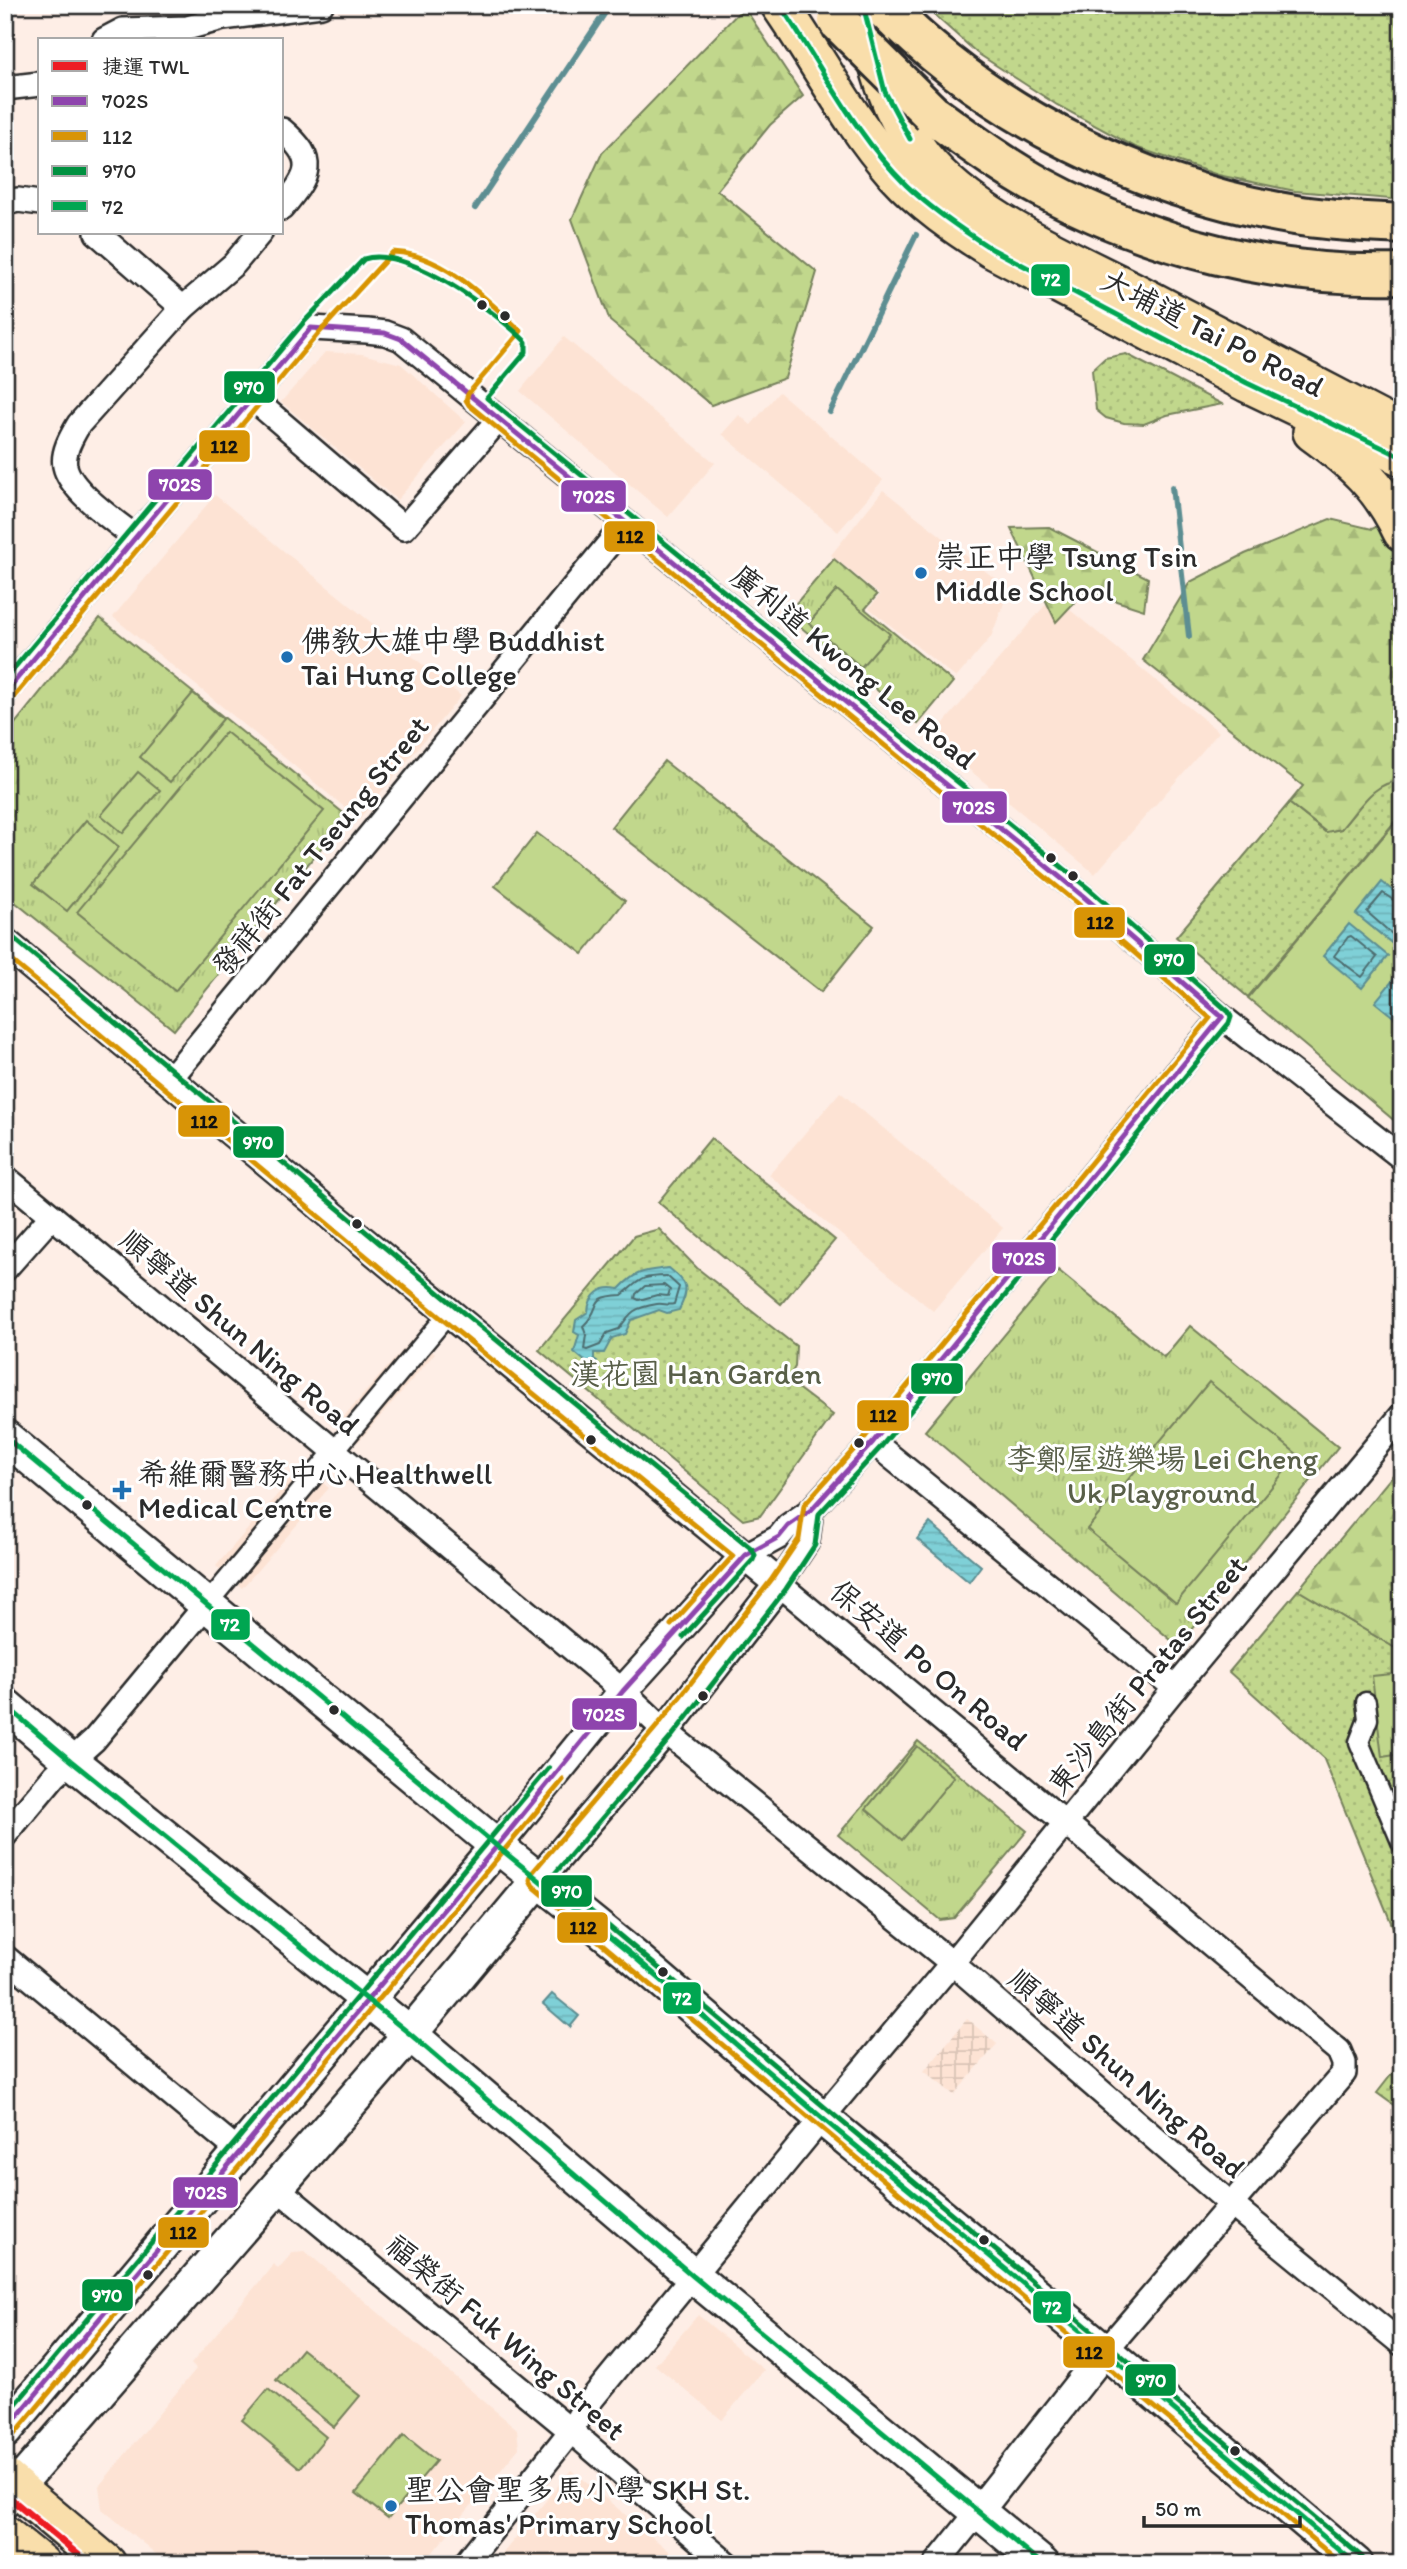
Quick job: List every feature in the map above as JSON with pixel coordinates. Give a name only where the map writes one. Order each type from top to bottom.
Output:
[{"type":"highway","points":[[883,5],[934,53],[979,86],[1056,135],[1160,179],[1208,195],[1295,215],[1402,224]]},
{"type":"highway","points":[[842,10],[932,114],[1014,172],[1043,189],[1142,232],[1243,261],[1328,273],[1402,274]]},
{"type":"main road","name":"大埔道 Tai Po Road","points":[[780,5],[871,143],[896,174],[954,226],[992,249],[1246,366],[1402,431]]},
{"type":"main road","name":"大埔道 Tai Po Road","points":[[842,10],[902,126],[916,147],[950,186],[981,209],[1402,457]]},
{"type":"main road","points":[[1246,366],[1402,413]]},
{"type":"main road","points":[[1246,366],[1364,473],[1379,491],[1402,532]]},
{"type":"main road","points":[[5,1437],[632,1955],[822,2118],[1105,2351],[1356,2564]]},
{"type":"main road","points":[[5,1705],[410,2034],[693,2276],[1042,2564]]},
{"type":"main road","points":[[5,2431],[497,1846]]},
{"type":"main road","points":[[107,2564],[9,2489],[277,2188],[539,1879]]},
{"type":"main road","points":[[5,2535],[41,2564]]},
{"type":"street","points":[[108,38],[123,30],[187,34],[223,18],[321,5]]},
{"type":"street","points":[[5,88],[38,85]]},
{"type":"street","points":[[284,132],[302,151],[306,173],[302,183],[284,206]]},
{"type":"street","points":[[5,203],[18,200],[38,203]]},
{"type":"street","points":[[98,234],[184,308]]},
{"type":"street","points":[[135,537],[74,484],[65,466],[67,446],[79,424],[184,308],[234,264],[259,234]]},
{"type":"street","name":"廣利道 Kwong Lee Road","points":[[252,398],[311,328],[385,333],[401,339],[1083,896],[1222,1017],[1402,1158]]},
{"type":"street","points":[[5,693],[252,398],[404,528],[499,419]]},
{"type":"street","name":"發祥街 Fat Tseung Street","points":[[170,1079],[626,523]]},
{"type":"street","name":"保安道 Po On Road","points":[[5,943],[449,1313],[746,1555],[1339,2052],[1344,2063],[1344,2073],[1232,2205]]},
{"type":"street","points":[[497,1846],[623,1691],[746,1555],[779,1537],[788,1526],[811,1510],[873,1442],[1222,1017]]},
{"type":"street","name":"順寧道 Shun Ning Road","points":[[5,1177],[623,1691],[665,1731],[953,1963],[1232,2205],[1402,2344]]},
{"type":"street","points":[[5,1269],[52,1216]]},
{"type":"street","points":[[5,1835],[55,1775],[94,1740],[449,1313]]},
{"type":"street","name":"東沙島街 Pratas Street","points":[[465,2564],[571,2431],[582,2411],[1402,1415]]},
{"type":"street","points":[[873,1442],[1175,1688]]},
{"type":"street","points":[[539,1879],[665,1731],[779,1584],[807,1542],[811,1510]]},
{"type":"street","points":[[1366,1702],[1368,1719],[1359,1742],[1402,1844]]},
{"type":"street","points":[[5,1957],[240,2152]]},
{"type":"street","name":"福榮街 Fuk Wing Street","points":[[277,2188],[727,2564]]},
{"type":"street","points":[[936,2564],[1105,2351],[1232,2205]]},
{"type":"shaded area","points":[[564,337],[715,463],[668,517],[520,391]]},
{"type":"shaded area","points":[[325,352],[362,354],[401,364],[466,422],[397,500],[281,402]]},
{"type":"shaded area","points":[[779,392],[883,480],[838,532],[722,434],[739,415],[751,425]]},
{"type":"shaded area","name":"崇正中學 Tsung Tsin Middle School","points":[[883,490],[1012,592],[1004,603],[991,637],[956,678],[869,608],[880,595],[831,555]]},
{"type":"shaded area","name":"佛教大雄中學 Buddhist Tai Hung College","points":[[215,495],[461,696],[359,819],[113,617]]},
{"type":"shaded area","points":[[1053,596],[1219,732],[1095,874],[931,738]]},
{"type":"shaded area","points":[[840,1092],[1003,1228],[933,1311],[769,1175]]},
{"type":"shaded area","points":[[415,1336],[435,1353],[358,1442],[337,1424]]},
{"type":"shaded area","points":[[303,1465],[329,1488],[242,1588],[216,1566]]},
{"type":"shaded area","points":[[967,2019],[997,2044],[954,2095],[924,2071]]},
{"type":"shaded area","points":[[305,2251],[517,2429],[519,2448],[423,2564],[168,2564],[102,2509],[99,2486],[196,2369],[191,2364],[274,2264],[278,2269],[293,2252]]},
{"type":"shaded area","points":[[698,2315],[764,2370],[722,2420],[655,2365]]},
{"type":"shaded area","points":[[571,2470],[685,2564],[494,2564]]},
{"type":"green space","points":[[923,5],[1402,5],[1402,200],[1295,191],[1218,175],[1135,147],[1057,105],[977,53]]},
{"type":"green space","points":[[744,7],[803,96],[770,125],[717,190],[817,272],[785,378],[711,405],[610,321],[572,219],[602,153]]},
{"type":"green space","points":[[1126,354],[1222,404],[1167,415],[1144,424],[1124,423],[1106,418],[1096,410],[1092,370],[1105,358]]},
{"type":"green space","points":[[1402,514],[1402,781],[1383,785],[1360,805],[1341,829],[1326,832],[1289,803],[1303,786],[1143,660],[1190,582],[1245,554],[1330,519],[1372,529]]},
{"type":"green space","points":[[1049,527],[1148,578],[1144,610],[1085,591],[1056,622],[1011,528]]},
{"type":"green space","points":[[834,559],[877,595],[865,609],[953,682],[918,724],[786,615]]},
{"type":"green space","points":[[837,590],[890,634],[861,667],[809,623]]},
{"type":"green space","points":[[100,618],[347,816],[174,1030],[5,894],[5,736]]},
{"type":"green space","points":[[193,693],[223,719],[170,782],[140,757]]},
{"type":"green space","points":[[226,732],[324,811],[175,991],[77,912]]},
{"type":"green space","points":[[664,761],[874,926],[821,992],[611,827]]},
{"type":"green space","points":[[138,772],[160,790],[123,833],[101,815]]},
{"type":"green space","points":[[1393,781],[1402,781],[1402,813],[1248,997],[1176,937],[1289,803],[1325,832],[1341,829],[1375,788]]},
{"type":"green space","points":[[1402,814],[1402,1127],[1248,998]]},
{"type":"green space","points":[[86,820],[119,847],[67,911],[33,884]]},
{"type":"green space","points":[[537,833],[625,901],[583,954],[495,886]]},
{"type":"green space","points":[[711,1138],[835,1240],[781,1304],[658,1202]]},
{"type":"green space","name":"漢花園 Han Garden","points":[[659,1229],[697,1268],[796,1346],[795,1367],[787,1380],[833,1415],[760,1516],[743,1520],[539,1350],[634,1236]]},
{"type":"green space","name":"李鄭屋遊樂場 Lei Cheng Uk Playground","points":[[1058,1270],[1164,1357],[1190,1326],[1338,1447],[1178,1646],[925,1431]]},
{"type":"green space","points":[[1209,1382],[1298,1455],[1176,1603],[1087,1529]]},
{"type":"green space","points":[[1402,1464],[1402,1594],[1393,1604],[1402,1652],[1298,1590]]},
{"type":"green space","points":[[1298,1590],[1402,1652],[1402,1949],[1323,1757],[1229,1672]]},
{"type":"green space","points":[[1402,1594],[1402,1650],[1393,1604]]},
{"type":"green space","points":[[1402,1673],[1402,1754],[1382,1757],[1372,1676]]},
{"type":"green space","points":[[918,1741],[1027,1831],[954,1918],[940,1920],[838,1835]]},
{"type":"green space","points":[[917,1746],[954,1777],[902,1840],[866,1809]]},
{"type":"green space","points":[[1402,2061],[1402,2111],[1377,2093]]},
{"type":"green space","points":[[302,2349],[360,2396],[334,2427],[276,2380]]},
{"type":"green space","points":[[268,2389],[326,2437],[300,2468],[242,2420]]},
{"type":"green space","points":[[404,2435],[436,2461],[388,2518],[356,2493]]},
{"type":"water","points":[[1382,882],[1402,898],[1402,937],[1395,946],[1356,914]]},
{"type":"water","points":[[1349,924],[1388,956],[1362,988],[1323,956]]},
{"type":"water","points":[[1402,969],[1402,1024],[1375,1002]]},
{"type":"water","points":[[669,1268],[685,1286],[685,1296],[679,1310],[667,1313],[659,1310],[631,1320],[625,1334],[612,1338],[604,1353],[594,1353],[594,1359],[597,1361],[592,1367],[574,1352],[579,1335],[574,1332],[576,1320],[588,1312],[591,1300],[598,1292],[607,1288],[619,1289],[641,1272]]},
{"type":"water","points":[[930,1523],[981,1566],[969,1582],[917,1539]]},
{"type":"water","points":[[552,1994],[579,2016],[570,2027],[543,2004]]},
{"type":"waterway","points":[[475,208],[610,5]]},
{"type":"waterway","points":[[830,412],[916,235]]},
{"type":"waterway","points":[[1172,487],[1189,636]]},
{"type":"metro line","name":"TWL","points":[[5,2494],[89,2564]]},
{"type":"transit line","name":"72","points":[[780,5],[870,144],[906,185],[948,219],[992,249],[1247,383],[1402,457]]},
{"type":"transit line","name":"72","points":[[863,5],[885,92],[910,139]]},
{"type":"transit line","name":"112","points":[[12,699],[318,334],[393,252],[411,255],[446,269],[463,280],[521,331],[468,394],[466,400],[469,405],[1077,903],[1210,1018],[866,1436],[804,1505],[799,1539],[772,1579],[658,1725],[532,1873],[530,1880],[533,1886],[1342,2564]]},
{"type":"transit line","name":"970","points":[[5,679],[304,322],[364,259],[382,257],[403,262],[450,284],[526,342],[526,352],[487,398],[1089,889],[1229,1012],[1229,1023],[880,1448],[819,1514],[815,1545],[786,1589],[672,1736],[551,1878],[1362,2557]]},
{"type":"transit line","name":"702S","points":[[5,693],[311,328],[385,333],[401,339],[1083,896],[1222,1017]]},
{"type":"transit line","name":"970","points":[[11,936],[752,1549],[755,1555],[753,1560],[683,1637]]},
{"type":"transit line","name":"112","points":[[5,955],[431,1310],[733,1556],[671,1625]]},
{"type":"transit line","name":"702S","points":[[5,2431],[497,1846],[623,1691],[746,1555],[779,1537],[788,1526],[811,1510],[873,1442],[1222,1017]]},
{"type":"transit line","name":"72","points":[[5,1437],[632,1955],[822,2118],[1105,2351],[1356,2564]]},
{"type":"transit line","name":"72","points":[[5,1705],[410,2034],[693,2276],[1042,2564]]},
{"type":"transit line","name":"970","points":[[5,2417],[549,1768]]},
{"type":"transit line","name":"112","points":[[12,2437],[563,1780]]},
{"type":"place","name":"崇正中學 Tsung Tsin Middle School","points":[[921,573]]},
{"type":"place","name":"佛教大雄中學 Buddhist Tai Hung College","points":[[287,657]]},
{"type":"place","name":"希維爾醫務中心 Healthwell Medical Centre","points":[[122,1490]]},
{"type":"place","name":"聖公會聖多馬小學 SKH St. Thomas' Primary School","points":[[391,2506]]}]
